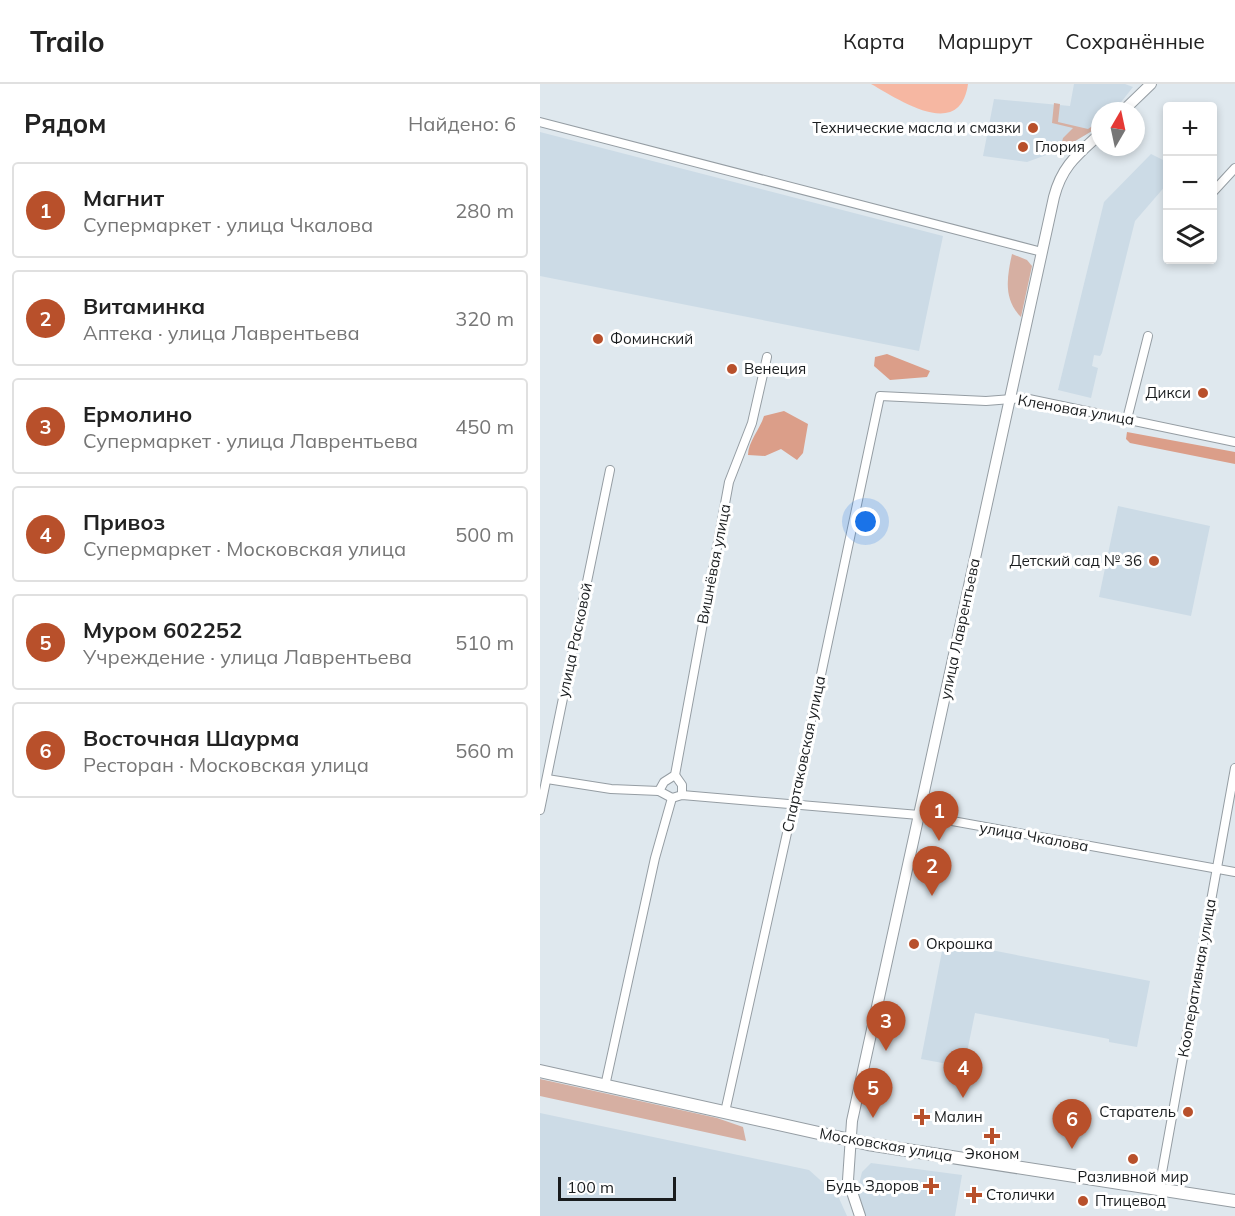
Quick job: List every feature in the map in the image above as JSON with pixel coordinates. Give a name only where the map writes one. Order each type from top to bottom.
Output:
[{"type":"main road","name":"Московская улица","points":[[540,1071],[849,1140],[1235,1201]]},
{"type":"street","points":[[1132,102],[1151,84]]},
{"type":"street","points":[[540,122],[1042,252]]},
{"type":"street","name":"улица Лаврентьева","points":[[860,1216],[848,1180],[849,1140],[1059,177],[1068,164],[1091,142]]},
{"type":"street","points":[[1217,188],[1235,168]]},
{"type":"street","points":[[1127,419],[1148,336]]},
{"type":"street","name":"Вишнёвая улица","points":[[682,795],[681,785],[675,775],[729,482],[752,423],[767,357]]},
{"type":"street","name":"Кленовая улица","points":[[880,396],[986,400],[1024,398],[1235,442]]},
{"type":"street","name":"Спартаковская улица","points":[[725,1113],[880,396]]},
{"type":"street","name":"улица Расковой","points":[[540,810],[610,470]]},
{"type":"street","name":"Кооперативная улица","points":[[1159,1189],[1235,768]]},
{"type":"street","points":[[659,791],[664,782],[675,775]]},
{"type":"street","points":[[548,779],[611,789],[659,791],[672,798],[655,858],[605,1086]]},
{"type":"street","name":"улица Чкалова","points":[[672,798],[682,795],[919,815],[1235,872]]},
{"type":"shaded area","points":[[871,84],[968,84],[963,101],[953,111],[941,113],[911,106]]},
{"type":"shaded area","points":[[1074,84],[1125,84],[1133,87],[1121,102],[1091,102],[1091,132],[1060,150],[1027,162],[983,156],[994,99],[1070,106]]},
{"type":"shaded area","points":[[1054,103],[1060,104],[1058,122],[1088,129],[1091,127],[1091,132],[1060,150],[1063,138],[1073,128],[1052,123]]},
{"type":"shaded area","points":[[540,132],[943,236],[919,351],[540,276]]},
{"type":"shaded area","points":[[1151,154],[1163,160],[1163,189],[1135,221],[1102,353],[1100,356],[1094,355],[1092,366],[1098,368],[1091,398],[1058,390],[1104,202]]},
{"type":"shaded area","points":[[1012,254],[1027,260],[1032,266],[1021,317],[1011,303],[1009,295],[1008,279]]},
{"type":"shaded area","points":[[887,354],[930,371],[927,377],[890,380],[874,366],[875,357]]},
{"type":"shaded area","points":[[784,411],[808,424],[803,453],[797,460],[781,449],[765,456],[748,455],[750,445],[764,416]]},
{"type":"shaded area","points":[[1127,432],[1235,452],[1235,464],[1130,443],[1126,439]]},
{"type":"shaded area","name":"Детский сад № 36","points":[[1118,506],[1210,526],[1191,616],[1099,597]]},
{"type":"shaded area","points":[[944,941],[1150,981],[1137,1047],[1109,1042],[1109,1039],[975,1013],[964,1067],[921,1059]]},
{"type":"shaded area","points":[[540,1079],[717,1118],[743,1127],[746,1141],[540,1096]]},
{"type":"shaded area","points":[[540,1113],[809,1170],[838,1196],[847,1216],[540,1216]]},
{"type":"shaded area","points":[[871,1163],[962,1175],[955,1216],[866,1216],[857,1192],[862,1172]]},
{"type":"place","name":"Технические масла и смазки","points":[[1033,128]]},
{"type":"place","name":"Глория","points":[[1023,147]]},
{"type":"place","name":"Фоминский","points":[[598,339]]},
{"type":"place","name":"Венеция","points":[[732,369]]},
{"type":"place","name":"Дикси","points":[[1203,393]]},
{"type":"place","name":"Детский сад № 36","points":[[1154,561]]},
{"type":"place","name":"Магнит","points":[[939,841]]},
{"type":"place","name":"Витаминка","points":[[932,896]]},
{"type":"place","name":"Окрошка","points":[[914,944]]},
{"type":"place","name":"Ермолино","points":[[886,1051]]},
{"type":"place","name":"Привоз","points":[[963,1098]]},
{"type":"place","name":"Старатель","points":[[1188,1112]]},
{"type":"place","name":"Малин","points":[[922,1117]]},
{"type":"place","name":"Муром 602252","points":[[873,1118]]},
{"type":"place","name":"Эконом","points":[[992,1136]]},
{"type":"place","name":"Восточная Шаурма","points":[[1072,1149]]},
{"type":"place","name":"Разливной мир","points":[[1133,1159]]},
{"type":"place","name":"Будь Здоров","points":[[931,1186]]},
{"type":"place","name":"Столички","points":[[974,1195]]},
{"type":"place","name":"Птицевод","points":[[1083,1201]]}]
